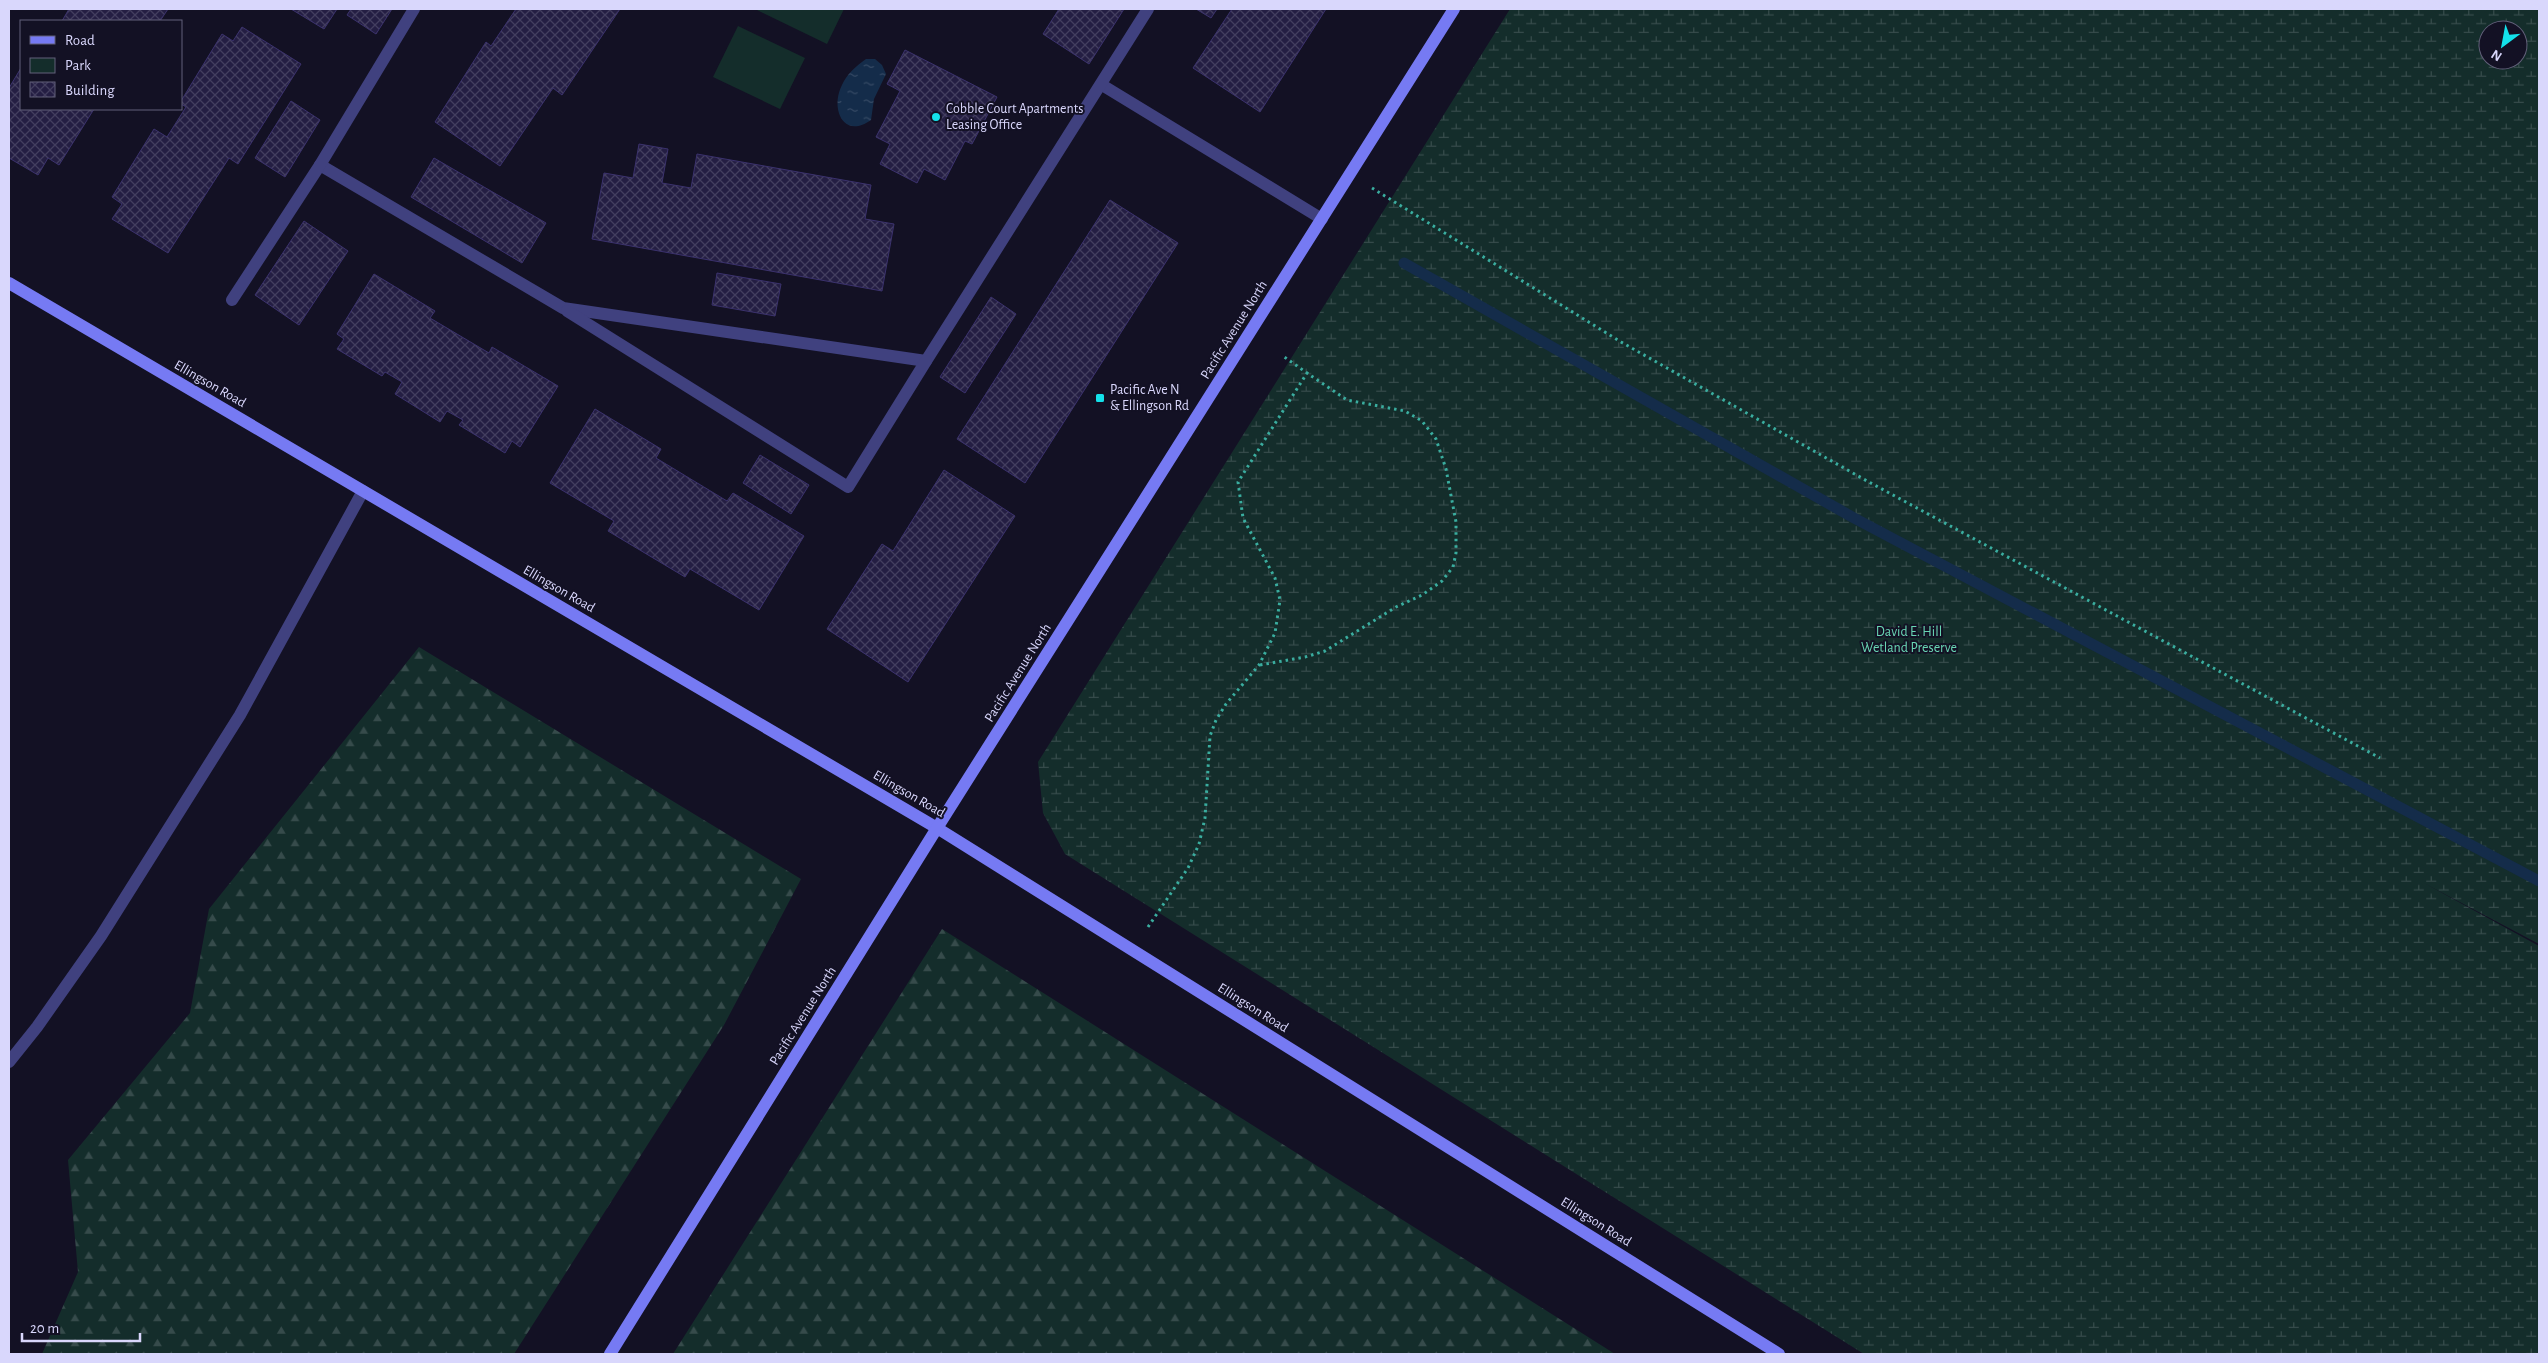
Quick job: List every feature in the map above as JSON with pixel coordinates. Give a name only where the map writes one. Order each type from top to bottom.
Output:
[{"type":"main road","name":"Pacific Avenue North","points":[[610,1354],[937,828],[1454,9]]},
{"type":"main road","name":"Ellingson Road","points":[[9,284],[937,828],[1779,1354]]},
{"type":"lane","points":[[232,300],[320,165],[414,9]]},
{"type":"lane","points":[[320,165],[563,308],[848,487],[1148,9]]},
{"type":"lane","points":[[1102,85],[1322,218]]},
{"type":"lane","points":[[563,308],[926,361]]},
{"type":"lane","points":[[9,1061],[37,1027],[101,936],[240,714],[363,491]]},
{"type":"path","points":[[1350,174],[1638,352],[1867,481],[2380,758]]},
{"type":"path","points":[[1259,665],[1305,658],[1325,651],[1396,607],[1422,595],[1442,582],[1453,567],[1456,553],[1456,522],[1446,468],[1436,439],[1422,421],[1405,411],[1347,400],[1282,356]]},
{"type":"path","points":[[1146,929],[1188,868],[1199,844],[1205,818],[1210,736],[1216,720],[1226,704],[1259,665],[1275,633],[1280,600],[1275,578],[1243,518],[1238,482],[1307,373]]},
{"type":"green space","points":[[755,9],[844,9],[827,44]]},
{"type":"green space","name":"David E. Hill Wetland Preserve","points":[[1510,9],[2539,9],[2539,944],[2422,882],[2539,946],[2539,1354],[1864,1354],[1065,854],[1043,813],[1038,762]]},
{"type":"green space","points":[[738,26],[805,58],[780,109],[713,77]]},
{"type":"green space","points":[[419,647],[801,879],[724,1025],[514,1354],[42,1354],[78,1272],[68,1160],[190,1013],[209,909]]},
{"type":"green space","points":[[942,929],[1615,1354],[673,1354]]},
{"type":"water","points":[[866,59],[875,59],[882,65],[886,74],[874,99],[871,120],[861,125],[853,126],[846,124],[842,119],[838,103],[839,94],[849,74]]},
{"type":"building","points":[[69,9],[168,9],[161,20],[63,20]]},
{"type":"building","points":[[291,9],[337,9],[324,29]]},
{"type":"building","points":[[351,9],[392,9],[376,34],[347,15]]},
{"type":"building","points":[[516,9],[620,9],[562,95],[553,88],[500,166],[435,122],[486,42],[491,46]]},
{"type":"building","points":[[1059,9],[1124,9],[1089,64],[1043,34]]},
{"type":"building","points":[[1196,9],[1217,9],[1211,18]]},
{"type":"building","points":[[1232,9],[1326,9],[1260,112],[1193,68]]},
{"type":"building","points":[[242,27],[301,64],[238,164],[229,158],[168,253],[112,219],[122,204],[112,197],[154,129],[167,137],[186,107],[182,105],[182,99],[222,34],[233,41]]},
{"type":"building","name":"Cobble Court Apartments Leasing Office","points":[[905,50],[997,97],[972,144],[965,141],[945,180],[924,169],[917,183],[880,164],[890,144],[876,137],[900,91],[887,84]]},
{"type":"building","points":[[20,70],[20,110],[93,110],[59,165],[48,158],[38,175],[9,158],[9,88]]},
{"type":"building","points":[[291,101],[320,120],[285,177],[255,158]]},
{"type":"building","points":[[639,144],[668,149],[662,183],[691,188],[697,154],[871,185],[865,219],[894,224],[882,291],[592,239],[604,173],[633,178]]},
{"type":"building","points":[[434,158],[546,223],[522,263],[411,197]]},
{"type":"building","points":[[1110,200],[1178,243],[1025,483],[957,439]]},
{"type":"building","points":[[304,221],[348,251],[299,325],[255,295]]},
{"type":"building","points":[[717,273],[781,284],[775,316],[712,305]]},
{"type":"building","points":[[374,274],[435,311],[430,318],[489,353],[492,347],[558,386],[520,447],[512,441],[505,453],[459,425],[463,420],[447,411],[440,422],[395,394],[402,382],[385,372],[382,376],[337,349],[344,339],[337,334]]},
{"type":"building","points":[[991,297],[1016,314],[965,393],[940,377]]},
{"type":"building","points":[[595,409],[661,449],[656,458],[727,501],[733,493],[804,536],[759,610],[690,569],[685,577],[608,531],[614,521],[550,483]]},
{"type":"building","points":[[760,455],[809,485],[791,514],[743,483]]},
{"type":"building","points":[[944,470],[1015,516],[908,682],[827,629],[882,544],[893,551]]},
{"type":"waterway","points":[[1404,263],[1854,518],[2539,881]]},
{"type":"place","name":"Cobble Court Apartments Leasing Office","points":[[936,117]]},
{"type":"place","name":"Pacific Ave N & Ellingson Rd","points":[[1100,398]]}]
